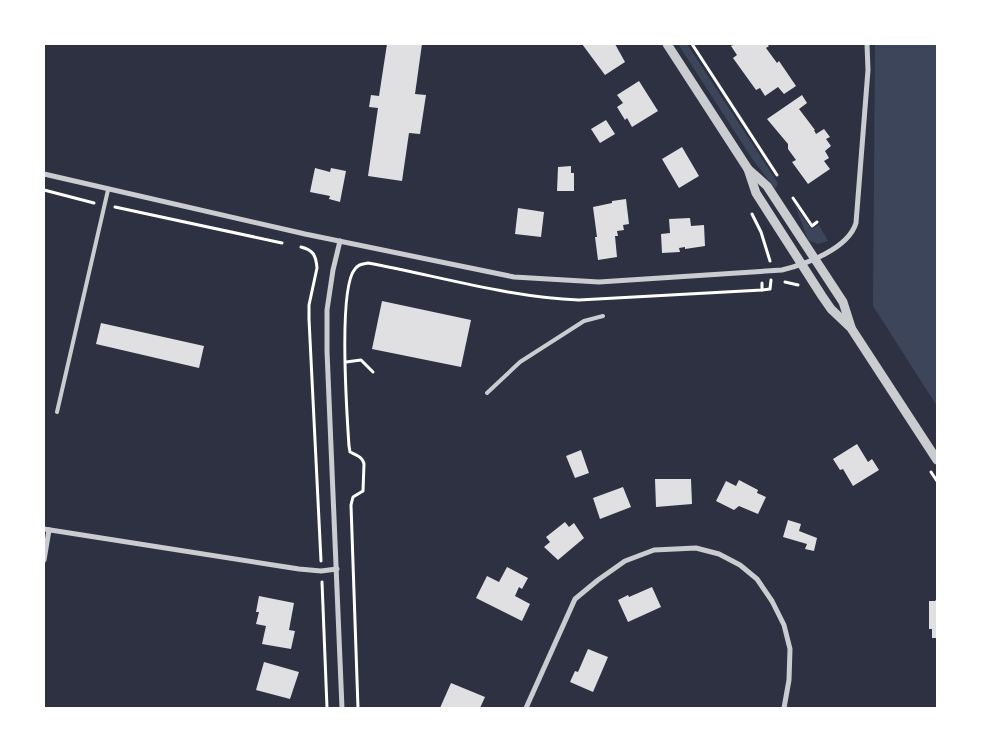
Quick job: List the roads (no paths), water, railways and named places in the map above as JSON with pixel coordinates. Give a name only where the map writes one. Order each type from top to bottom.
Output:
[{"type":"street","points":[[667,44],[748,169],[756,193],[801,264],[831,310],[851,328],[937,460]]},
{"type":"street","points":[[44,174],[340,241],[514,277],[599,282],[771,271],[814,259],[845,240],[854,230],[868,70],[867,44]]},
{"type":"street","points":[[748,169],[767,186],[843,302],[851,328]]},
{"type":"street","points":[[340,241],[331,280],[327,310],[327,351],[342,708]]},
{"type":"street","points":[[44,560],[47,529],[299,569],[337,570]]},
{"type":"street","points":[[526,708],[575,599],[625,561],[654,550],[696,548],[719,554],[740,565],[757,579],[772,601],[784,625],[790,649],[789,680],[784,708]]},
{"type":"lane","points":[[57,412],[108,190]]},
{"type":"lane","points":[[487,393],[520,362],[584,321],[603,316]]}]
